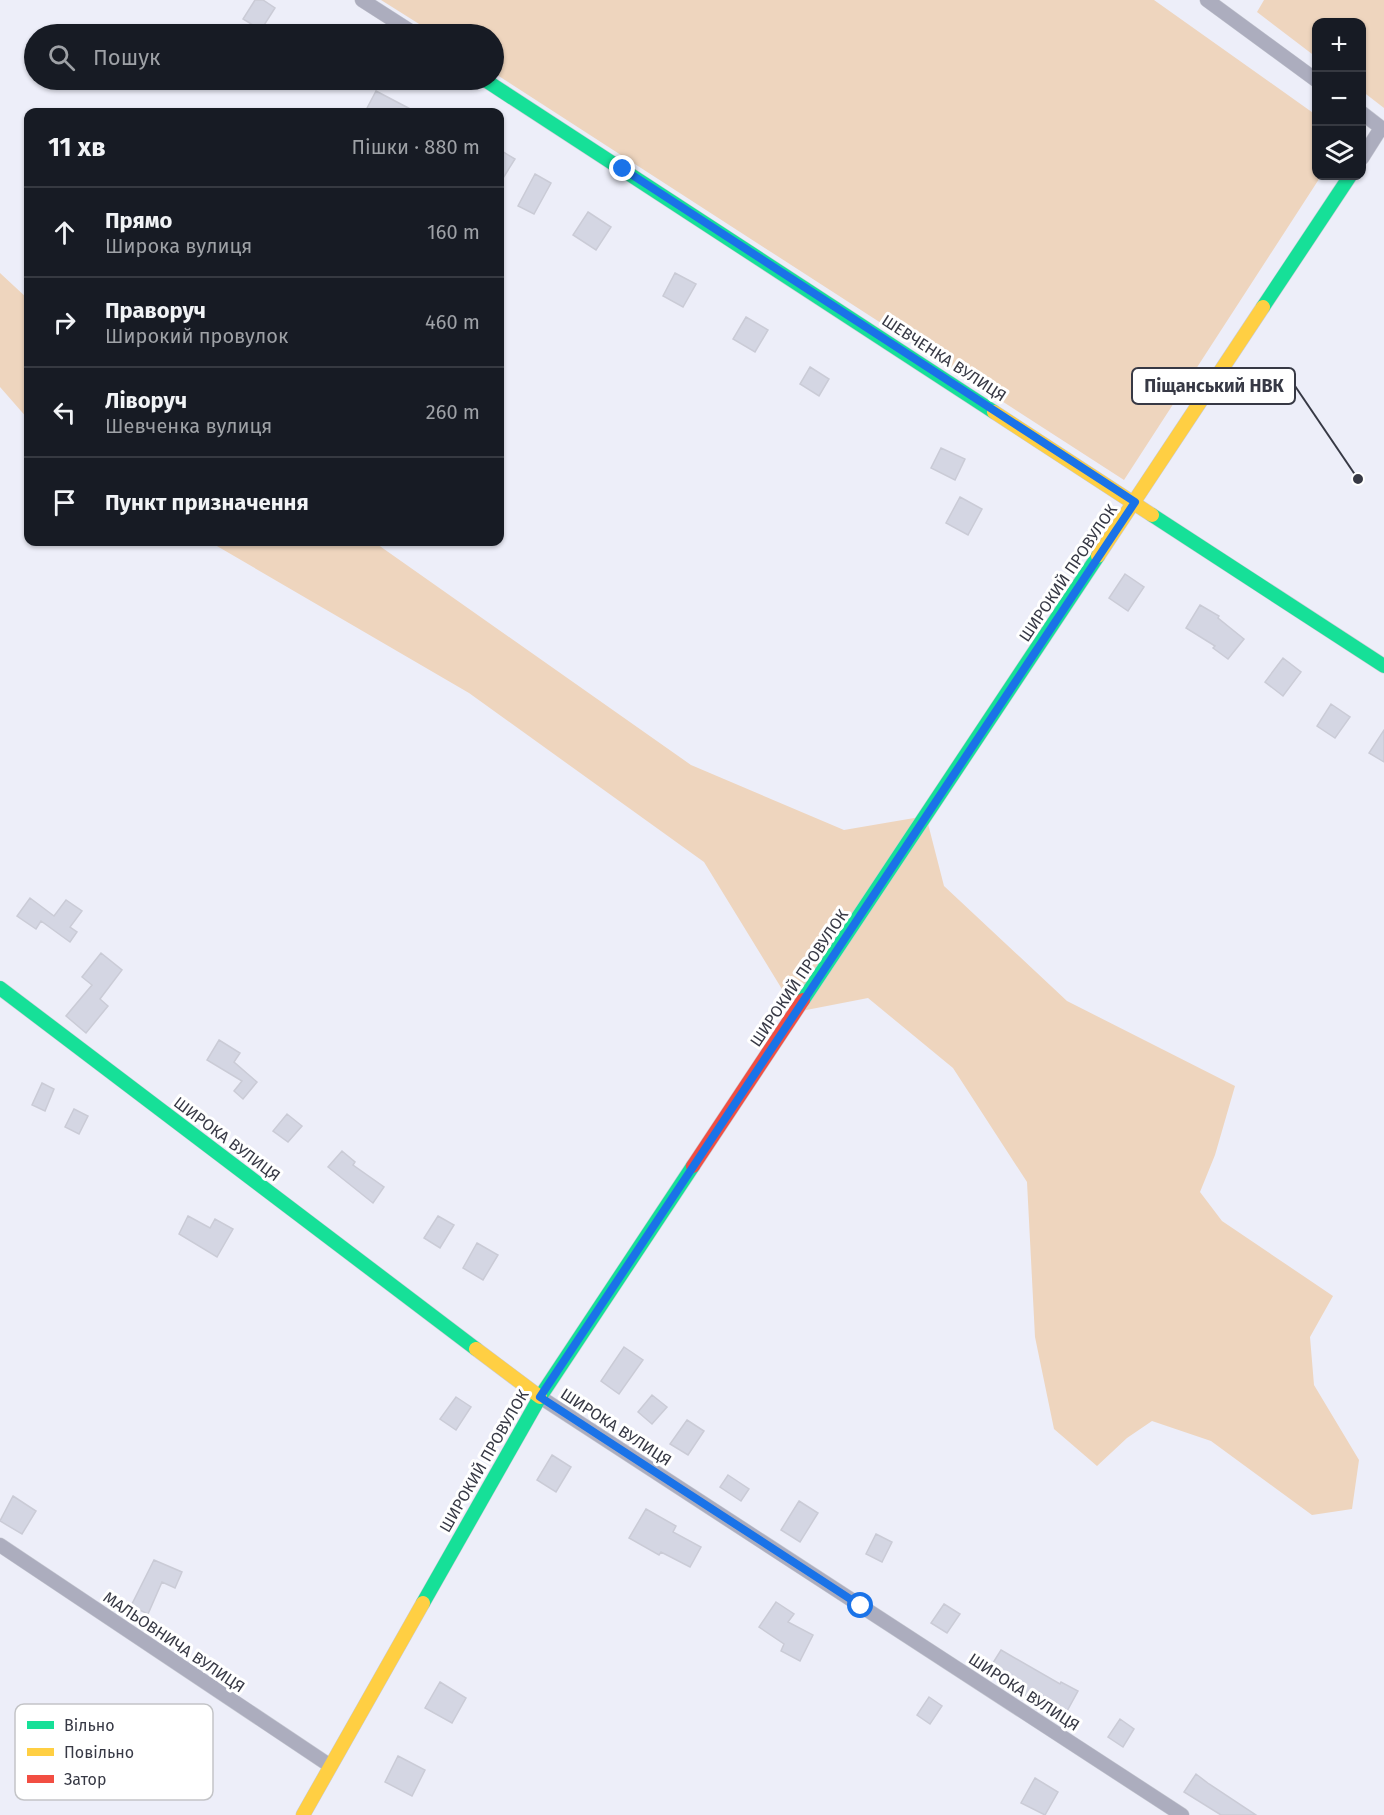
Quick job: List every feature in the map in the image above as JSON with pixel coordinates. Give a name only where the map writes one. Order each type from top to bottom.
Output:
[{"type":"street","points":[[362,0],[399,24]]},
{"type":"street","points":[[1207,0],[1312,76]]},
{"type":"street","name":"ШЕВЧЕНКА ВУЛИЦЯ","points":[[500,90],[1384,666]]},
{"type":"street","points":[[1366,116],[1383,129],[1366,152]]},
{"type":"street","name":"ШИРОКИЙ ПРОВУЛОК","points":[[303,1815],[329,1765],[540,1397],[1347,180]]},
{"type":"street","name":"ШИРОКА ВУЛИЦЯ","points":[[0,988],[540,1397],[1182,1815]]},
{"type":"street","name":"МАЛЬОВНИЧА ВУЛИЦЯ","points":[[0,1545],[329,1765]]},
{"type":"shaded area","points":[[381,0],[1154,0],[1312,112],[1312,180],[1318,180],[1124,480],[504,79],[504,24],[419,24]]},
{"type":"shaded area","points":[[1264,0],[1384,0],[1384,108],[1366,94],[1366,18],[1312,18],[1312,54],[1257,12]]},
{"type":"shaded area","points":[[0,273],[24,295],[24,414],[0,387]]},
{"type":"shaded area","points":[[217,546],[380,546],[691,765],[844,830],[926,816],[944,886],[1067,1001],[1235,1086],[1215,1155],[1200,1192],[1222,1221],[1333,1296],[1310,1337],[1314,1385],[1359,1460],[1352,1509],[1312,1515],[1211,1441],[1152,1421],[1127,1438],[1097,1466],[1054,1429],[1035,1337],[1027,1182],[953,1068],[868,998],[796,1012],[704,862],[469,693]]},
{"type":"building","points":[[255,0],[263,0],[275,8],[265,24],[251,24],[243,19]]},
{"type":"building","points":[[376,91],[408,108],[367,108]]},
{"type":"building","points":[[504,152],[515,159],[504,177]]},
{"type":"building","points":[[535,174],[551,183],[534,214],[518,206]]},
{"type":"building","points":[[588,212],[611,227],[596,250],[573,235]]},
{"type":"building","points":[[675,273],[696,284],[683,307],[663,296]]},
{"type":"building","points":[[746,317],[768,330],[755,352],[733,339]]},
{"type":"building","points":[[810,367],[829,379],[819,396],[800,384]]},
{"type":"building","points":[[941,448],[965,459],[955,480],[931,468]]},
{"type":"building","points":[[960,497],[982,509],[968,535],[946,523]]},
{"type":"building","points":[[1125,574],[1144,587],[1128,611],[1109,598]]},
{"type":"building","points":[[1200,605],[1219,616],[1218,618],[1244,639],[1228,659],[1213,648],[1215,646],[1186,628]]},
{"type":"building","points":[[1283,658],[1301,672],[1283,696],[1265,682]]},
{"type":"building","points":[[1331,704],[1350,717],[1335,738],[1317,726]]},
{"type":"building","points":[[1384,730],[1384,762],[1369,753]]},
{"type":"building","points":[[30,898],[54,916],[66,900],[82,911],[70,927],[77,932],[70,942],[41,921],[36,929],[17,916]]},
{"type":"building","points":[[101,953],[122,970],[100,999],[108,1006],[86,1033],[66,1016],[92,985],[82,977]]},
{"type":"building","points":[[219,1040],[240,1053],[234,1062],[257,1082],[243,1099],[234,1091],[242,1081],[207,1060]]},
{"type":"building","points":[[42,1083],[54,1089],[45,1111],[32,1105]]},
{"type":"building","points":[[74,1109],[88,1116],[79,1134],[65,1127]]},
{"type":"building","points":[[287,1114],[302,1126],[288,1142],[273,1131]]},
{"type":"building","points":[[342,1151],[355,1162],[353,1165],[384,1187],[373,1203],[328,1167]]},
{"type":"building","points":[[188,1216],[210,1228],[215,1219],[233,1229],[217,1257],[179,1234]]},
{"type":"building","points":[[438,1216],[454,1225],[440,1248],[424,1238]]},
{"type":"building","points":[[477,1243],[498,1255],[483,1280],[463,1268]]},
{"type":"building","points":[[624,1347],[643,1360],[619,1394],[601,1381]]},
{"type":"building","points":[[652,1395],[667,1407],[652,1424],[638,1412]]},
{"type":"building","points":[[456,1397],[471,1407],[456,1430],[440,1419]]},
{"type":"building","points":[[687,1420],[704,1431],[688,1455],[670,1444]]},
{"type":"building","points":[[552,1455],[571,1467],[556,1492],[537,1480]]},
{"type":"building","points":[[728,1475],[749,1489],[741,1501],[720,1487]]},
{"type":"building","points":[[13,1496],[36,1511],[22,1534],[0,1521]]},
{"type":"building","points":[[799,1501],[818,1513],[800,1542],[781,1530]]},
{"type":"building","points":[[646,1509],[676,1526],[673,1532],[701,1547],[690,1567],[661,1552],[659,1555],[629,1538]]},
{"type":"building","points":[[876,1534],[892,1542],[882,1562],[866,1554]]},
{"type":"building","points":[[154,1560],[182,1572],[175,1588],[162,1582],[148,1614],[131,1606]]},
{"type":"building","points":[[776,1602],[794,1614],[788,1622],[813,1635],[800,1661],[781,1651],[784,1644],[759,1627]]},
{"type":"building","points":[[944,1604],[960,1614],[947,1633],[931,1623]]},
{"type":"building","points":[[1001,1650],[1060,1684],[1061,1682],[1078,1691],[1066,1713],[1032,1694],[1030,1698],[1014,1689],[1018,1682],[991,1666]]},
{"type":"building","points":[[440,1682],[466,1698],[452,1723],[425,1708]]},
{"type":"building","points":[[929,1697],[942,1706],[930,1724],[917,1715]]},
{"type":"building","points":[[1120,1719],[1134,1729],[1123,1747],[1108,1737]]},
{"type":"building","points":[[398,1756],[425,1770],[412,1796],[385,1782]]},
{"type":"building","points":[[1196,1774],[1256,1815],[1221,1815],[1184,1792]]},
{"type":"building","points":[[1035,1778],[1058,1792],[1045,1815],[1021,1803]]},
{"type":"traffic: fast","points":[[500,90],[994,412]]},
{"type":"traffic: fast","points":[[1263,307],[1347,180]]},
{"type":"traffic: fast","points":[[1152,515],[1384,666]]},
{"type":"traffic: fast","points":[[803,1000],[1098,556]]},
{"type":"traffic: fast","points":[[0,988],[476,1349]]},
{"type":"traffic: fast","points":[[423,1603],[540,1397],[693,1166]]},
{"type":"traffic: slow","points":[[1098,556],[1263,307]]},
{"type":"traffic: slow","points":[[994,412],[1152,515]]},
{"type":"traffic: slow","points":[[476,1349],[540,1397]]},
{"type":"traffic: slow","points":[[303,1815],[423,1603]]},
{"type":"traffic: jam","points":[[693,1166],[803,1000]]},
{"type":"place","name":"Піщанський НВК","points":[[1358,479]]},
{"type":"route","points":[[623,169],[1135,502],[540,1397],[861,1606]]}]
